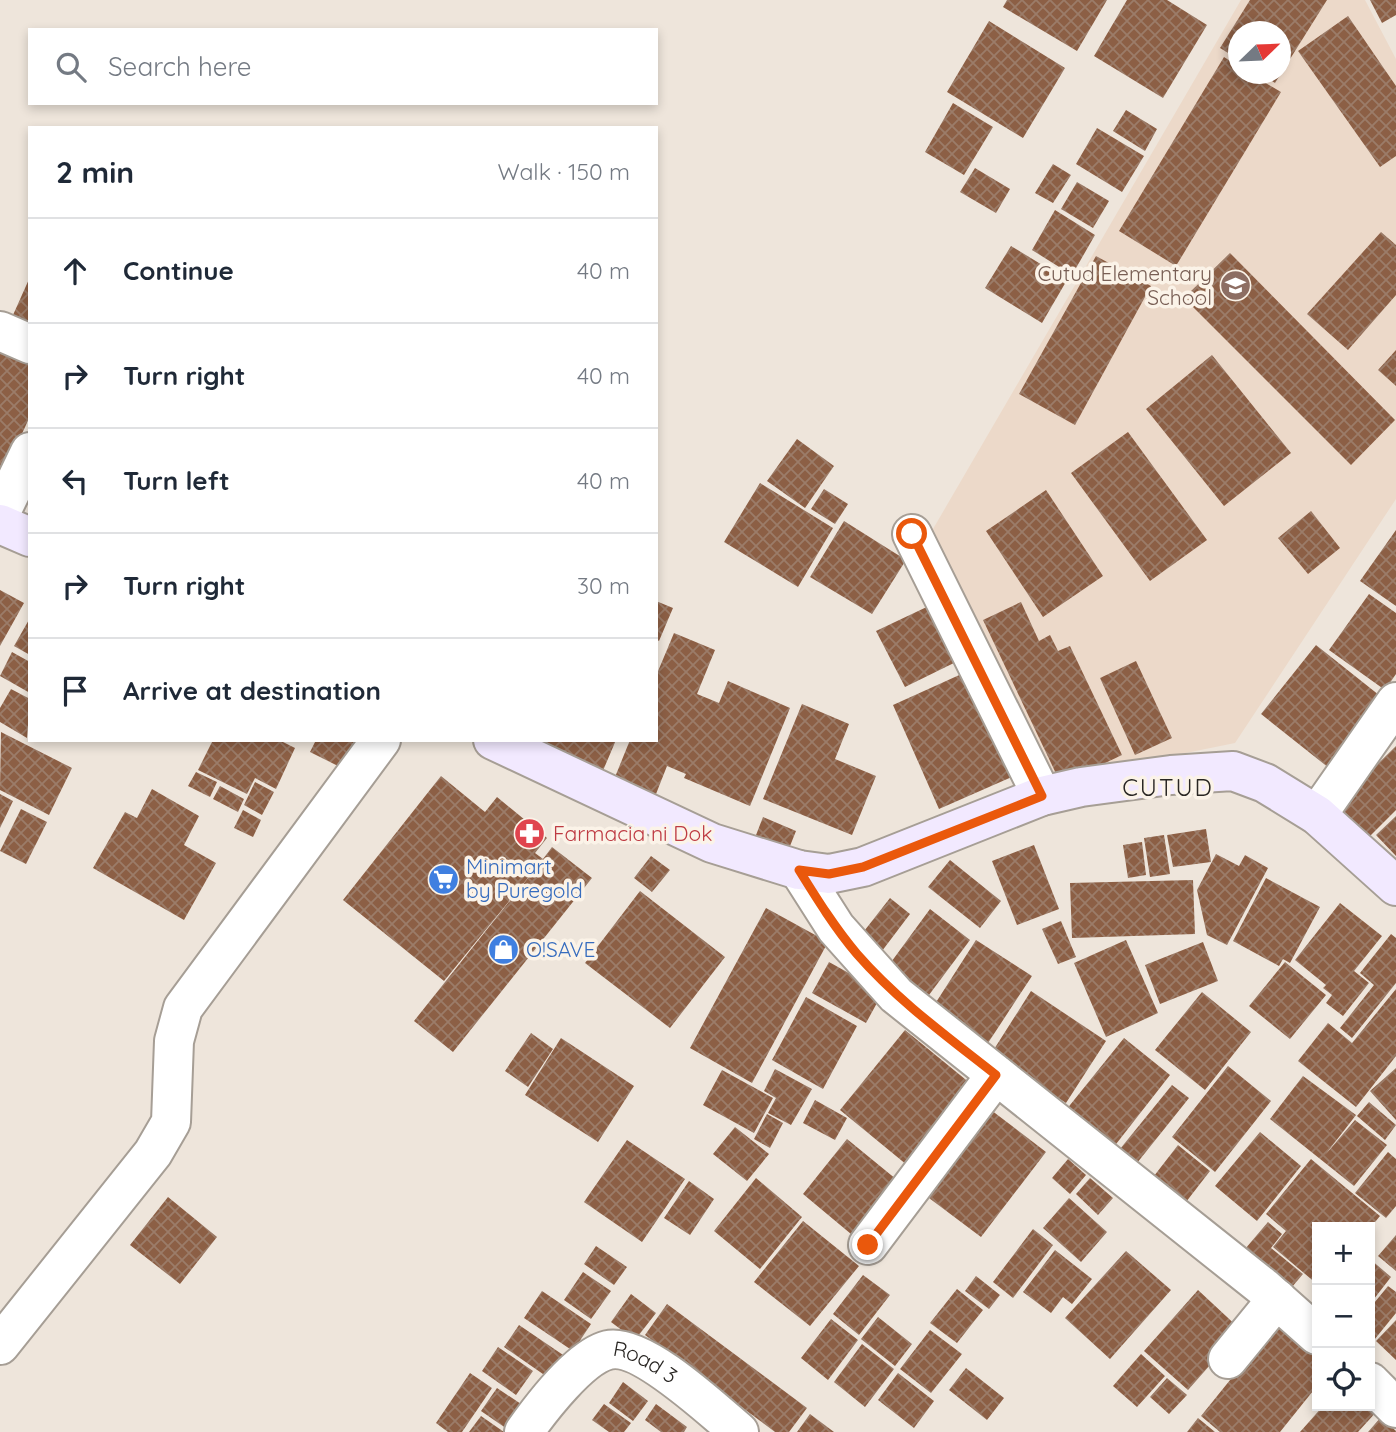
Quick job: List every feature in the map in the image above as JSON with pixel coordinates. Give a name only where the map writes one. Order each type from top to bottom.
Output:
[{"type":"street","points":[[0,331],[28,343]]},
{"type":"street","points":[[0,514],[28,456]]},
{"type":"street","points":[[0,524],[28,536]]},
{"type":"street","points":[[912,534],[1042,796]]},
{"type":"street","points":[[1317,815],[1396,702]]},
{"type":"street","points":[[0,1345],[153,1153],[172,1122],[174,1041],[183,1008],[380,742]]},
{"type":"street","points":[[497,742],[712,843],[799,870],[829,874],[863,867],[1042,796],[1081,787],[1171,775],[1233,771],[1265,783],[1317,815],[1396,886]]},
{"type":"street","points":[[799,870],[836,928],[896,995],[1277,1299],[1312,1330]]},
{"type":"street","points":[[868,1245],[996,1075]]},
{"type":"street","points":[[1228,1359],[1277,1299]]},
{"type":"street","name":"Road 3","points":[[524,1432],[590,1357],[623,1349],[655,1364],[723,1427]]},
{"type":"street","points":[[1375,1387],[1396,1408]]},
{"type":"shaded area","name":"Cutud Elementary School","points":[[1241,0],[1365,0],[1396,59],[1396,499],[1235,743],[1043,782],[933,529],[1228,22],[1228,84],[1291,84],[1291,21],[1229,21]]},
{"type":"building","points":[[1007,0],[1107,0],[1077,51],[1003,7]]},
{"type":"building","points":[[1127,0],[1167,0],[1207,25],[1163,98],[1094,56]]},
{"type":"building","points":[[1250,0],[1327,0],[1291,57],[1291,21],[1237,21]]},
{"type":"building","points":[[1370,0],[1396,0],[1396,15],[1382,23]]},
{"type":"building","points":[[1348,16],[1396,86],[1396,156],[1380,167],[1298,51]]},
{"type":"building","points":[[989,21],[1065,68],[1023,138],[947,92]]},
{"type":"building","points":[[1228,35],[1228,53],[1220,48]]},
{"type":"building","points":[[1224,57],[1228,60],[1228,84],[1267,84],[1281,92],[1176,266],[1119,231]]},
{"type":"building","points":[[953,103],[993,127],[964,175],[925,152]]},
{"type":"building","points":[[1126,110],[1157,129],[1145,151],[1113,131]]},
{"type":"building","points":[[1097,128],[1144,156],[1122,192],[1076,164]]},
{"type":"building","points":[[1053,164],[1071,175],[1053,203],[1035,193]]},
{"type":"building","points":[[975,168],[1010,189],[996,213],[960,192]]},
{"type":"building","points":[[1077,182],[1109,201],[1093,228],[1061,209]]},
{"type":"building","points":[[1055,210],[1095,235],[1072,275],[1032,250]]},
{"type":"building","points":[[1381,232],[1396,245],[1396,295],[1348,350],[1307,314]]},
{"type":"building","points":[[1011,246],[1067,280],[1042,323],[985,288]]},
{"type":"building","points":[[1230,253],[1395,420],[1351,465],[1184,298]]},
{"type":"building","points":[[1096,256],[1151,286],[1075,425],[1019,394]]},
{"type":"building","points":[[28,281],[28,322],[13,315]]},
{"type":"building","points":[[0,348],[28,360],[28,420],[4,474],[0,472]]},
{"type":"building","points":[[1396,350],[1396,386],[1378,370]]},
{"type":"building","points":[[1212,355],[1291,453],[1224,506],[1146,409]]},
{"type":"building","points":[[1128,432],[1207,540],[1150,581],[1071,473]]},
{"type":"building","points":[[797,439],[834,466],[805,508],[767,481]]},
{"type":"building","points":[[760,483],[833,528],[798,587],[724,542]]},
{"type":"building","points":[[824,489],[848,504],[835,524],[811,509]]},
{"type":"building","points":[[1046,490],[1103,576],[1043,617],[986,531]]},
{"type":"building","points":[[1311,511],[1340,548],[1308,574],[1278,538]]},
{"type":"building","points":[[844,521],[906,560],[872,614],[810,577]]},
{"type":"building","points":[[1396,530],[1396,606],[1360,581]]},
{"type":"building","points":[[0,590],[24,603],[0,646]]},
{"type":"building","points":[[1369,594],[1396,613],[1396,674],[1385,690],[1329,650]]},
{"type":"building","points":[[658,602],[673,608],[658,640]]},
{"type":"building","points":[[1021,602],[1039,641],[1050,635],[1058,651],[1070,646],[1122,755],[1061,784],[983,620]]},
{"type":"building","points":[[933,604],[960,660],[905,687],[876,631]]},
{"type":"building","points":[[28,622],[28,654],[14,646]]},
{"type":"building","points":[[674,633],[715,650],[697,694],[719,703],[728,681],[790,708],[750,806],[684,778],[686,774],[667,766],[656,794],[615,777],[629,742],[658,742],[658,671]]},
{"type":"building","points":[[1316,645],[1389,703],[1334,772],[1261,714]]},
{"type":"building","points":[[12,652],[28,661],[28,692],[0,676]]},
{"type":"building","points":[[1136,661],[1172,738],[1135,755],[1100,678]]},
{"type":"building","points":[[977,667],[1023,772],[939,809],[893,705]]},
{"type":"building","points":[[11,689],[28,698],[27,738],[0,722],[0,708]]},
{"type":"building","points":[[802,704],[849,724],[835,759],[876,776],[852,835],[763,799]]},
{"type":"building","points":[[1,732],[72,768],[49,815],[0,790]]},
{"type":"building","points":[[212,742],[283,742],[295,748],[276,789],[255,778],[247,794],[198,770]]},
{"type":"building","points":[[315,742],[359,742],[346,770],[310,752]]},
{"type":"building","points":[[542,742],[615,742],[602,773],[540,747]]},
{"type":"building","points":[[1396,746],[1396,810],[1368,838],[1336,805]]},
{"type":"building","points":[[196,772],[217,782],[210,797],[188,786]]},
{"type":"building","name":"Minimart by Puregold","points":[[441,776],[485,812],[497,797],[547,838],[535,853],[543,859],[552,847],[592,878],[453,1052],[414,1021],[540,863],[444,981],[343,900]]},
{"type":"building","points":[[255,782],[274,792],[262,815],[244,805]]},
{"type":"building","points":[[220,786],[244,799],[238,812],[213,799]]},
{"type":"building","points":[[152,789],[199,816],[184,845],[216,863],[184,920],[93,868],[125,812],[137,818]]},
{"type":"building","points":[[0,794],[13,801],[0,828]]},
{"type":"building","points":[[21,809],[47,822],[26,864],[0,851]]},
{"type":"building","points":[[243,810],[261,820],[253,837],[234,828]]},
{"type":"building","points":[[1396,816],[1396,856],[1376,835]]},
{"type":"building","points":[[763,817],[796,831],[784,861],[751,848]]},
{"type":"building","points":[[1206,829],[1211,862],[1173,867],[1167,835]]},
{"type":"building","points":[[1164,835],[1170,874],[1150,877],[1144,838]]},
{"type":"building","points":[[1142,842],[1146,875],[1128,878],[1123,845]]},
{"type":"building","points":[[1034,845],[1059,909],[1017,925],[992,861]]},
{"type":"building","points":[[1216,854],[1239,866],[1245,855],[1268,868],[1227,945],[1207,935],[1197,890]]},
{"type":"building","points":[[651,856],[670,870],[652,892],[634,878]]},
{"type":"building","points":[[950,860],[1001,901],[980,928],[928,887]]},
{"type":"building","points":[[1266,878],[1320,907],[1290,963],[1283,959],[1279,966],[1233,941]]},
{"type":"building","points":[[1193,880],[1195,934],[1072,938],[1070,883]]},
{"type":"building","points":[[640,891],[725,957],[670,1028],[585,963]]},
{"type":"building","points":[[890,898],[910,914],[882,951],[861,935]]},
{"type":"building","points":[[1340,903],[1382,936],[1354,971],[1369,983],[1343,1016],[1326,1003],[1332,995],[1323,988],[1326,985],[1295,960]]},
{"type":"building","points":[[766,908],[828,942],[752,1083],[690,1048]]},
{"type":"building","points":[[930,909],[970,940],[929,995],[889,965]]},
{"type":"building","points":[[1061,921],[1076,957],[1058,964],[1042,929]]},
{"type":"building","points":[[1391,934],[1396,938],[1396,983],[1352,1038],[1340,1028],[1374,985],[1360,973]]},
{"type":"building","points":[[976,940],[1032,976],[988,1043],[933,1007]]},
{"type":"building","points":[[1126,940],[1158,1013],[1106,1037],[1074,963]]},
{"type":"building","points":[[1203,942],[1218,981],[1160,1004],[1145,965]]},
{"type":"building","points":[[829,962],[883,992],[866,1023],[812,993]]},
{"type":"building","points":[[1285,962],[1326,995],[1290,1039],[1249,1006]]},
{"type":"building","points":[[1396,989],[1396,1056],[1356,1107],[1298,1061],[1328,1023],[1352,1043]]},
{"type":"building","points":[[1031,991],[1106,1041],[1066,1103],[991,1054]]},
{"type":"building","points":[[1202,992],[1251,1032],[1205,1090],[1155,1050]]},
{"type":"building","points":[[806,997],[857,1026],[823,1089],[772,1060]]},
{"type":"building","points":[[905,1030],[971,1084],[907,1165],[840,1110]]},
{"type":"building","points":[[531,1033],[553,1049],[528,1087],[505,1071]]},
{"type":"building","points":[[561,1038],[634,1086],[598,1142],[525,1095]]},
{"type":"building","points":[[1124,1038],[1170,1075],[1113,1148],[1066,1110]]},
{"type":"building","points":[[1228,1066],[1271,1101],[1215,1172],[1172,1137]]},
{"type":"building","points":[[1396,1068],[1396,1120],[1370,1091]]},
{"type":"building","points":[[775,1069],[812,1089],[791,1125],[768,1113],[776,1098],[764,1091]]},
{"type":"building","points":[[722,1070],[773,1098],[754,1133],[703,1105]]},
{"type":"building","points":[[1303,1076],[1356,1115],[1325,1155],[1355,1120],[1387,1145],[1354,1186],[1270,1119]]},
{"type":"building","points":[[1172,1085],[1189,1098],[1137,1163],[1120,1149]]},
{"type":"building","points":[[815,1100],[847,1118],[835,1140],[803,1123]]},
{"type":"building","points":[[1369,1102],[1396,1125],[1385,1140],[1357,1116]]},
{"type":"building","points":[[991,1110],[1046,1152],[981,1237],[925,1195]]},
{"type":"building","points":[[767,1114],[783,1123],[770,1148],[754,1139]]},
{"type":"building","points":[[735,1127],[769,1154],[747,1181],[713,1154]]},
{"type":"building","points":[[1260,1132],[1301,1166],[1257,1221],[1215,1186]]},
{"type":"building","points":[[847,1139],[902,1184],[857,1239],[803,1194]]},
{"type":"building","points":[[627,1140],[685,1179],[642,1242],[584,1202]]},
{"type":"building","points":[[1178,1145],[1210,1171],[1186,1202],[1154,1176]]},
{"type":"building","points":[[1388,1152],[1396,1159],[1396,1206],[1386,1218],[1355,1193]]},
{"type":"building","points":[[1068,1159],[1086,1175],[1070,1194],[1052,1178]]},
{"type":"building","points":[[1311,1159],[1380,1216],[1375,1222],[1312,1222],[1312,1280],[1273,1247],[1286,1231],[1266,1214]]},
{"type":"building","points":[[756,1178],[802,1217],[760,1269],[714,1231]]},
{"type":"building","points":[[1090,1178],[1113,1198],[1098,1215],[1076,1194]]},
{"type":"building","points":[[689,1181],[714,1199],[690,1235],[664,1218]]},
{"type":"building","points":[[168,1197],[217,1237],[180,1284],[130,1245]]},
{"type":"building","points":[[1069,1198],[1107,1232],[1081,1262],[1043,1228]]},
{"type":"building","points":[[803,1221],[859,1266],[810,1326],[754,1282]]},
{"type":"building","points":[[1268,1222],[1282,1234],[1271,1248],[1303,1274],[1292,1287],[1245,1249]]},
{"type":"building","points":[[1033,1229],[1053,1245],[1013,1298],[993,1282]]},
{"type":"building","points":[[1396,1235],[1396,1271],[1378,1256]]},
{"type":"building","points":[[596,1246],[627,1267],[614,1285],[584,1264]]},
{"type":"building","points":[[1055,1250],[1092,1279],[1072,1304],[1063,1297],[1051,1313],[1023,1292]]},
{"type":"building","points":[[1126,1251],[1171,1290],[1110,1359],[1065,1318]]},
{"type":"building","points":[[1375,1263],[1391,1277],[1375,1298]]},
{"type":"building","points":[[583,1272],[611,1291],[591,1319],[564,1300]]},
{"type":"building","points":[[863,1275],[890,1295],[859,1335],[833,1314]]},
{"type":"building","points":[[976,1276],[1000,1295],[989,1309],[965,1291]]},
{"type":"building","points":[[1388,1286],[1396,1292],[1396,1313],[1375,1339],[1375,1302]]},
{"type":"building","points":[[957,1289],[983,1310],[957,1343],[930,1323]]},
{"type":"building","points":[[1198,1290],[1241,1330],[1188,1390],[1144,1351]]},
{"type":"building","points":[[542,1291],[591,1324],[573,1351],[524,1318]]},
{"type":"building","points":[[631,1294],[656,1313],[635,1340],[611,1322]]},
{"type":"building","points":[[667,1304],[807,1408],[789,1432],[775,1432],[645,1335]]},
{"type":"building","points":[[878,1317],[912,1344],[895,1366],[861,1339]]},
{"type":"building","points":[[831,1319],[858,1340],[828,1380],[801,1358]]},
{"type":"building","points":[[1396,1320],[1396,1360],[1376,1341]]},
{"type":"building","points":[[1276,1323],[1312,1352],[1312,1392],[1280,1432],[1220,1432],[1201,1416]]},
{"type":"building","points":[[519,1325],[569,1359],[553,1381],[504,1347]]},
{"type":"building","points":[[930,1330],[962,1354],[931,1393],[900,1369]]},
{"type":"building","points":[[862,1344],[894,1369],[865,1407],[834,1382]]},
{"type":"building","points":[[498,1347],[533,1371],[516,1395],[482,1371]]},
{"type":"building","points":[[1141,1354],[1165,1376],[1137,1407],[1113,1386]]},
{"type":"building","points":[[966,1368],[1004,1398],[987,1420],[949,1390]]},
{"type":"building","points":[[470,1373],[492,1388],[462,1432],[448,1432],[436,1423]]},
{"type":"building","points":[[898,1373],[934,1401],[914,1428],[878,1400]]},
{"type":"building","points":[[1167,1378],[1187,1395],[1169,1414],[1150,1397]]},
{"type":"building","points":[[623,1382],[648,1401],[633,1421],[609,1403]]},
{"type":"building","points":[[497,1388],[527,1408],[510,1431],[481,1411]]},
{"type":"building","points":[[604,1404],[631,1423],[624,1432],[609,1432],[592,1420]]},
{"type":"building","points":[[656,1404],[687,1427],[684,1432],[661,1432],[645,1420]]},
{"type":"building","points":[[1378,1410],[1358,1432],[1300,1432],[1319,1411]]},
{"type":"building","points":[[810,1414],[834,1432],[797,1432]]},
{"type":"building","points":[[481,1416],[504,1432],[469,1432]]},
{"type":"building","points":[[1381,1417],[1396,1431],[1396,1432],[1368,1432]]},
{"type":"building","points":[[1198,1418],[1215,1432],[1187,1432]]},
{"type":"place","name":"Cutud Elementary School","points":[[1235,286]]},
{"type":"place","name":"Farmacia ni Dok","points":[[530,834]]},
{"type":"place","name":"Minimart by Puregold","points":[[443,879]]},
{"type":"place","name":"O!SAVE","points":[[503,950]]},
{"type":"district","name":"CUTUD","points":[[1168,788]]},
{"type":"route","points":[[868,1245],[996,1075],[896,995],[836,928],[799,870],[829,874],[863,867],[1042,796],[912,534]]}]
